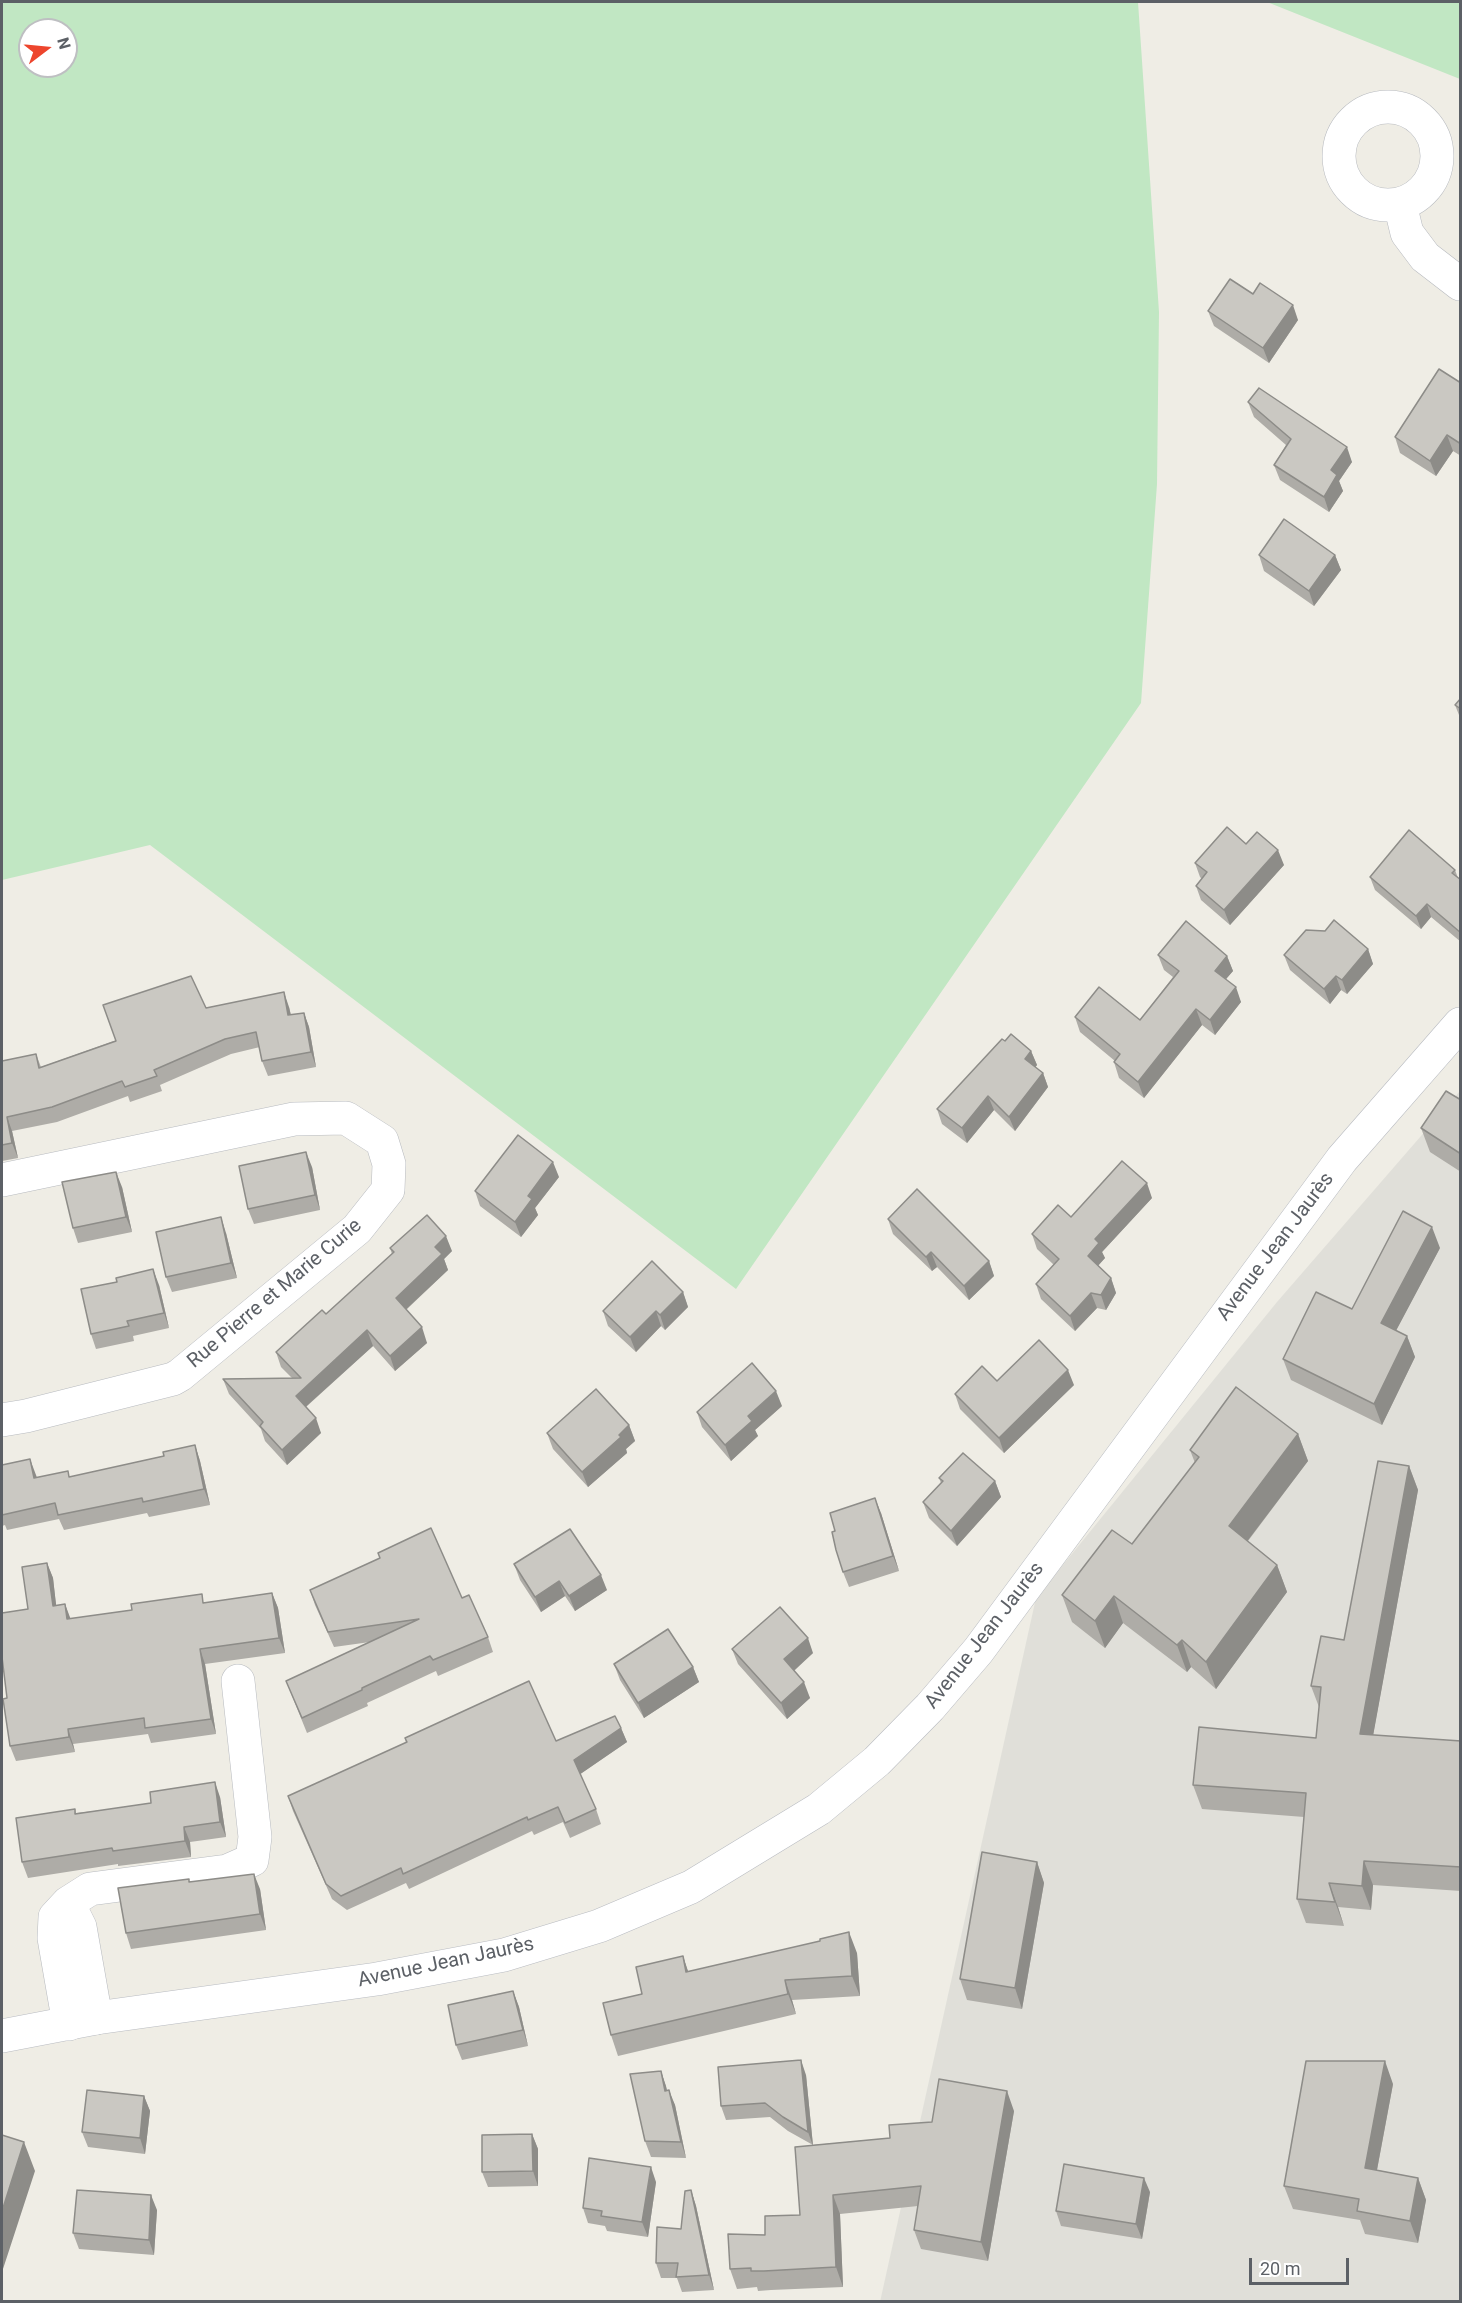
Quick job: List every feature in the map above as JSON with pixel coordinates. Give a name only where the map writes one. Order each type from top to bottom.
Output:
[{"type":"main road","points":[[1400,204],[1407,232],[1425,257],[1461,284]]},
{"type":"main road","name":"Avenue Jean Jaurès","points":[[2,2036],[82,2021],[377,1979],[504,1955],[599,1926],[691,1887],[819,1809],[877,1761],[930,1707],[978,1651],[1342,1159],[1461,1024]]},
{"type":"main road","name":"Rue Pierre et Marie Curie","points":[[2,1180],[294,1119],[346,1118],[382,1141],[389,1164],[388,1190],[357,1229],[180,1375],[173,1379],[2,1420]]},
{"type":"main road","points":[[82,2021],[80,1927],[69,1904],[90,1889],[227,1871],[252,1860],[255,1837],[238,1681]]},
{"type":"shaded area","points":[[1460,1091],[1460,2301],[880,2302],[1036,1598],[1277,1302]]},
{"type":"green space","points":[[2,2],[1138,2],[1159,312],[1157,484],[1141,703],[736,1289],[150,845],[2,880]]},
{"type":"green space","points":[[1267,2],[1460,2],[1460,79]]},
{"type":"building","points":[[1230,279],[1253,294],[1260,283],[1293,305],[1263,348],[1208,311]]},
{"type":"building","points":[[1439,369],[1461,383],[1461,444],[1447,435],[1430,461],[1395,437]]},
{"type":"building","points":[[1259,388],[1347,447],[1331,470],[1337,475],[1324,497],[1274,465],[1291,439],[1248,402]]},
{"type":"building","points":[[1284,519],[1335,555],[1309,591],[1259,555]]},
{"type":"building","points":[[1461,698],[1461,709],[1455,705]]},
{"type":"building","points":[[1227,827],[1246,844],[1257,832],[1278,850],[1224,910],[1196,886],[1207,872],[1195,863]]},
{"type":"building","points":[[1409,830],[1455,870],[1452,873],[1461,880],[1461,933],[1427,904],[1416,916],[1370,877]]},
{"type":"building","points":[[1334,920],[1368,949],[1342,980],[1336,976],[1324,989],[1284,955],[1306,930],[1325,931]]},
{"type":"building","points":[[1186,921],[1227,956],[1215,971],[1236,987],[1210,1020],[1196,1009],[1138,1082],[1114,1062],[1120,1054],[1075,1017],[1099,987],[1140,1020],[1179,971],[1158,955]]},
{"type":"building","points":[[191,976],[206,1008],[284,992],[288,1015],[304,1013],[311,1052],[262,1061],[256,1032],[225,1039],[154,1070],[157,1076],[125,1087],[122,1081],[52,1107],[7,1117],[12,1143],[2,1145],[2,1061],[36,1054],[39,1068],[116,1041],[103,1005]]},
{"type":"building","points":[[1011,1034],[1031,1051],[1025,1059],[1043,1073],[1009,1117],[988,1096],[962,1128],[937,1109],[1002,1039],[1005,1041]]},
{"type":"building","points":[[1446,1091],[1461,1100],[1461,1154],[1421,1128]]},
{"type":"building","points":[[518,1135],[553,1162],[528,1196],[532,1199],[515,1222],[475,1191]]},
{"type":"building","points":[[306,1152],[315,1195],[248,1209],[239,1166]]},
{"type":"building","points":[[1122,1161],[1147,1183],[1095,1239],[1099,1243],[1088,1256],[1111,1278],[1101,1295],[1091,1293],[1070,1316],[1036,1284],[1059,1259],[1032,1234],[1058,1205],[1071,1217]]},
{"type":"building","points":[[116,1172],[126,1217],[73,1228],[62,1182]]},
{"type":"building","points":[[917,1189],[989,1261],[964,1286],[931,1252],[926,1257],[888,1219]]},
{"type":"building","points":[[1403,1211],[1432,1227],[1381,1323],[1407,1336],[1374,1404],[1283,1359],[1316,1292],[1352,1309]]},
{"type":"building","points":[[427,1215],[446,1236],[435,1247],[442,1254],[396,1298],[422,1327],[390,1356],[367,1330],[296,1396],[316,1418],[282,1450],[260,1426],[263,1422],[223,1379],[301,1378],[276,1352],[322,1310],[326,1314],[394,1252],[390,1248]]},
{"type":"building","points":[[221,1217],[231,1263],[166,1277],[156,1232]]},
{"type":"building","points":[[652,1261],[683,1292],[660,1315],[656,1311],[630,1337],[603,1311]]},
{"type":"building","points":[[153,1269],[164,1313],[127,1321],[129,1326],[91,1334],[81,1289],[117,1282],[116,1278]]},
{"type":"building","points":[[1039,1340],[1068,1370],[999,1438],[955,1394],[982,1366],[997,1381]]},
{"type":"building","points":[[752,1363],[776,1391],[748,1416],[752,1421],[725,1445],[697,1412]]},
{"type":"building","points":[[1236,1387],[1298,1434],[1229,1526],[1277,1565],[1206,1662],[1182,1640],[1177,1645],[1114,1596],[1095,1621],[1062,1595],[1112,1530],[1132,1544],[1199,1457],[1190,1450]]},
{"type":"building","points":[[596,1389],[629,1425],[619,1435],[621,1437],[582,1472],[547,1433]]},
{"type":"building","points":[[195,1445],[204,1489],[143,1502],[142,1498],[58,1515],[55,1503],[2,1515],[2,1465],[30,1459],[34,1478],[68,1471],[69,1477],[164,1456],[163,1452]]},
{"type":"building","points":[[963,1453],[995,1481],[951,1531],[923,1502],[943,1481],[939,1478]]},
{"type":"building","points":[[1378,1461],[1409,1466],[1360,1734],[1461,1741],[1461,1867],[1364,1861],[1362,1886],[1329,1883],[1335,1902],[1297,1899],[1306,1793],[1193,1785],[1199,1727],[1316,1738],[1321,1687],[1311,1686],[1321,1636],[1344,1640]]},
{"type":"building","points":[[875,1498],[893,1556],[843,1572],[832,1532],[835,1531],[830,1513]]},
{"type":"building","points":[[431,1528],[462,1598],[469,1595],[488,1637],[433,1660],[430,1656],[302,1718],[286,1681],[419,1619],[328,1632],[310,1590],[380,1558],[378,1553]]},
{"type":"building","points":[[570,1529],[601,1575],[569,1596],[559,1581],[535,1597],[514,1564]]},
{"type":"building","points":[[47,1563],[53,1606],[65,1604],[67,1619],[132,1610],[131,1604],[202,1594],[203,1603],[272,1593],[279,1638],[200,1649],[211,1719],[145,1728],[144,1718],[68,1729],[69,1737],[10,1746],[3,1699],[7,1698],[2,1657],[2,1613],[28,1609],[22,1567]]},
{"type":"building","points":[[780,1607],[808,1638],[784,1659],[804,1682],[781,1703],[732,1649]]},
{"type":"building","points":[[668,1629],[693,1667],[638,1703],[614,1664]]},
{"type":"building","points":[[529,1681],[556,1741],[615,1716],[621,1728],[574,1760],[596,1809],[565,1823],[558,1807],[528,1820],[527,1817],[403,1874],[401,1868],[341,1896],[326,1884],[288,1796],[407,1742],[405,1738]]},
{"type":"building","points":[[215,1782],[220,1822],[184,1827],[185,1841],[113,1851],[112,1848],[22,1862],[16,1818],[75,1809],[75,1814],[151,1803],[150,1792]]},
{"type":"building","points":[[982,1852],[1037,1862],[1015,1988],[960,1979]]},
{"type":"building","points":[[254,1874],[260,1914],[126,1933],[118,1888]]},
{"type":"building","points":[[849,1932],[852,1976],[785,1980],[788,1994],[611,2035],[603,2003],[642,1994],[636,1967],[683,1956],[686,1972],[820,1941],[820,1939]]},
{"type":"building","points":[[513,1991],[523,2030],[456,2045],[448,2005]]},
{"type":"building","points":[[801,2060],[808,2132],[765,2103],[721,2106],[718,2067]]},
{"type":"building","points":[[1306,2061],[1385,2061],[1365,2168],[1418,2178],[1410,2221],[1357,2211],[1359,2199],[1284,2186]]},
{"type":"building","points":[[661,2071],[665,2091],[669,2090],[681,2142],[645,2141],[630,2074]]},
{"type":"building","points":[[939,2079],[1007,2091],[981,2242],[914,2230],[921,2186],[833,2195],[836,2267],[764,2271],[751,2271],[751,2268],[730,2269],[728,2234],[765,2235],[765,2216],[800,2215],[795,2147],[890,2138],[889,2125],[932,2122]]},
{"type":"building","points":[[87,2090],[144,2096],[140,2138],[82,2132]]},
{"type":"building","points":[[532,2134],[533,2171],[482,2172],[482,2135]]},
{"type":"building","points":[[2,2135],[24,2142],[2,2211]]},
{"type":"building","points":[[589,2158],[651,2167],[642,2222],[601,2216],[602,2211],[583,2208]]},
{"type":"building","points":[[1064,2164],[1144,2178],[1136,2224],[1056,2211]]},
{"type":"building","points":[[77,2190],[151,2195],[149,2240],[73,2233]]},
{"type":"building","points":[[691,2190],[709,2275],[676,2277],[678,2263],[656,2263],[657,2227],[681,2229],[685,2191]]}]
